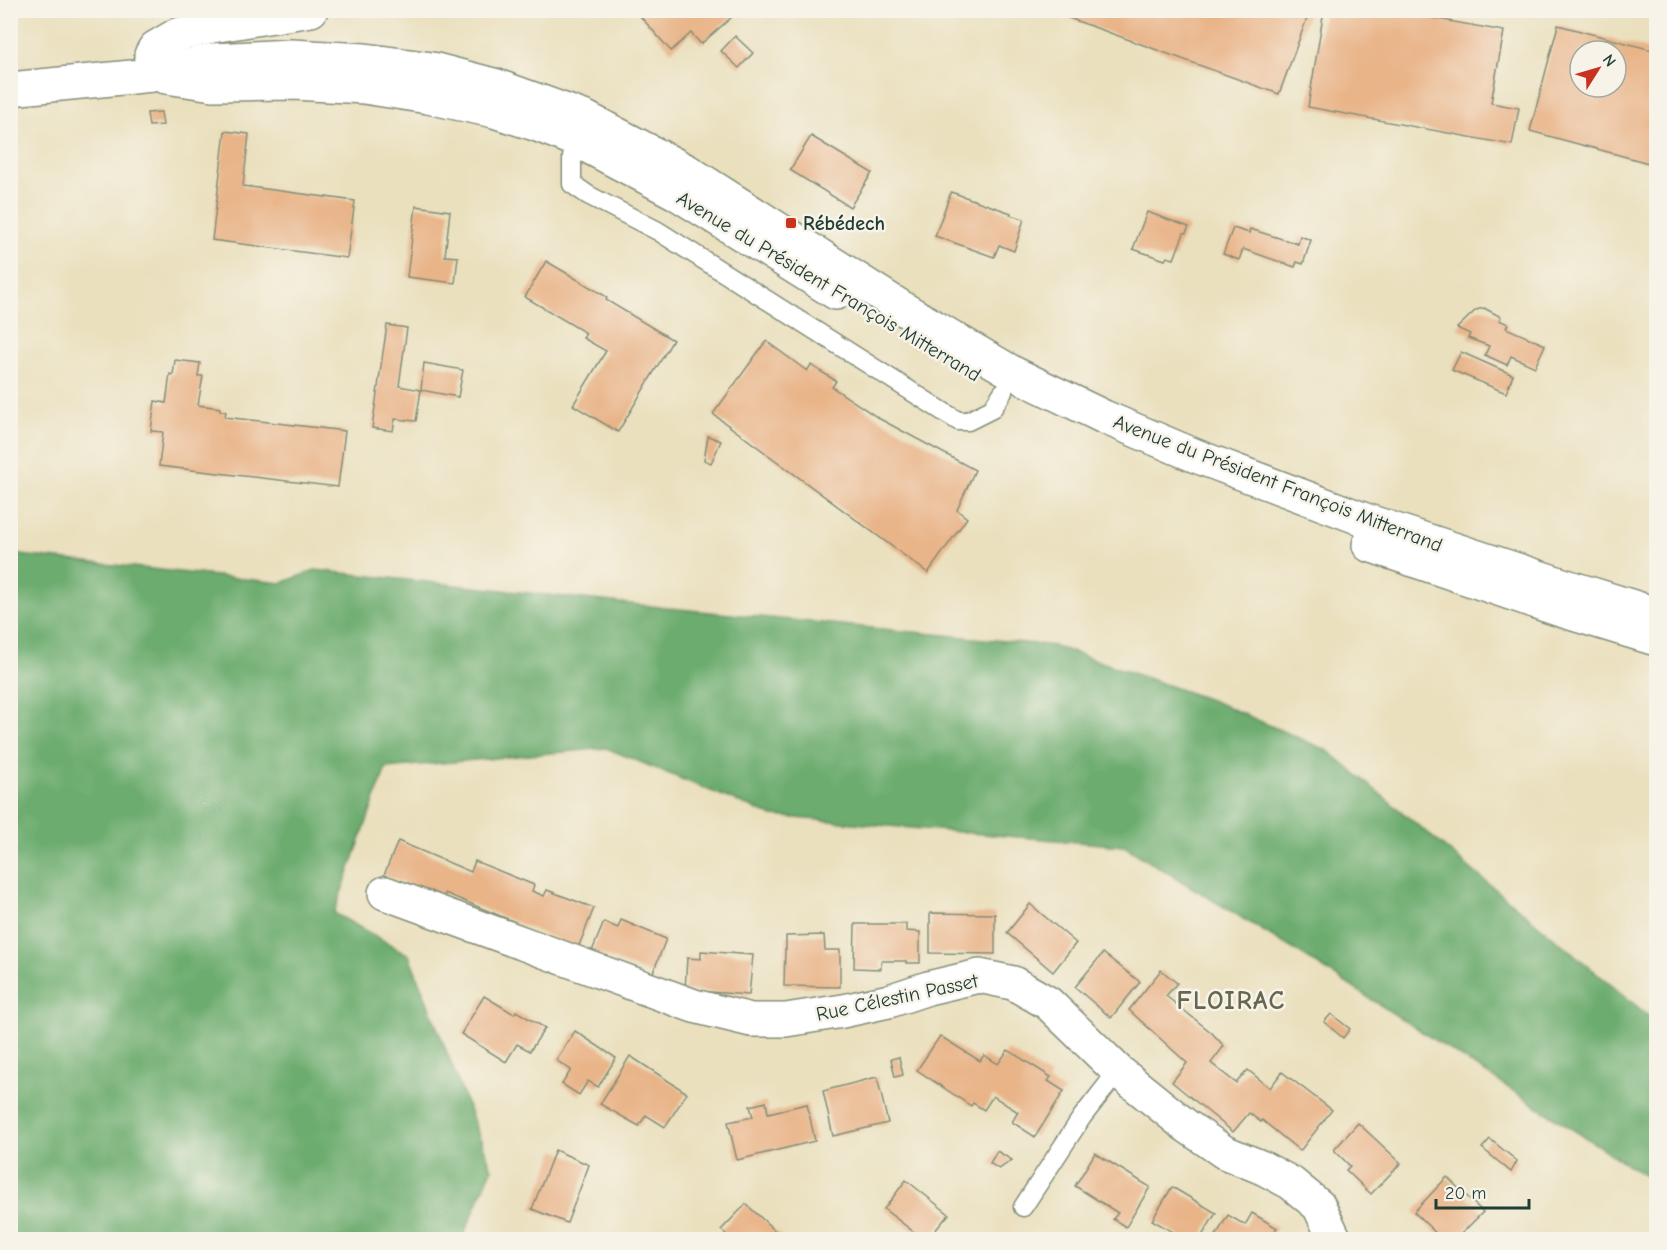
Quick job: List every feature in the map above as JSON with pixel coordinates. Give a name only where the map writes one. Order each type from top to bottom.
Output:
[{"type":"street","points":[[153,75],[151,55],[155,48],[177,35],[212,26],[311,10]]},
{"type":"street","name":"Avenue du Président François Mitterrand","points":[[10,89],[153,75],[213,84],[294,83],[364,87],[494,111],[535,124],[581,130],[687,171],[907,311],[1013,373],[1104,417],[1196,456],[1368,521],[1656,614]]},
{"type":"street","name":"Avenue du Président François Mitterrand","points":[[581,130],[676,193],[895,330],[1003,392],[1095,436],[1359,542],[1557,609],[1656,639]]},
{"type":"street","name":"Rue Célestin Passet","points":[[385,893],[694,1006],[751,1020],[786,1020],[843,1011],[979,976],[1013,984],[1048,1003],[1118,1071],[1185,1125],[1224,1152],[1263,1168],[1291,1183],[1319,1206],[1335,1239]]},
{"type":"lane","points":[[581,130],[572,157],[572,184],[588,195],[658,231],[958,420],[968,421],[992,409],[1003,392]]},
{"type":"lane","points":[[1023,1207],[1082,1117],[1118,1071]]},
{"type":"green space","points":[[11,554],[282,583],[315,570],[1055,646],[1216,702],[1328,751],[1656,1022],[1656,1183],[1298,952],[1124,846],[772,816],[606,748],[386,768],[334,913],[409,955],[492,1169],[462,1239],[11,1239]]},
{"type":"building","points":[[646,10],[740,10],[701,44],[691,33],[671,51],[640,16]]},
{"type":"building","points":[[1068,10],[1310,10],[1279,94],[1066,17]]},
{"type":"building","points":[[1324,10],[1388,10],[1504,31],[1491,103],[1519,108],[1512,145],[1308,107]]},
{"type":"building","points":[[1558,25],[1611,39],[1568,39],[1568,99],[1628,99],[1628,44],[1656,51],[1656,165],[1530,131]]},
{"type":"building","points":[[735,36],[753,53],[739,68],[721,51]]},
{"type":"building","points":[[161,112],[163,125],[149,126],[147,113]]},
{"type":"building","points":[[225,131],[249,134],[243,186],[355,201],[347,258],[212,240]]},
{"type":"building","points":[[811,136],[872,173],[850,207],[790,170]]},
{"type":"building","points":[[951,192],[1024,219],[1014,251],[999,245],[994,257],[935,236]]},
{"type":"building","points":[[416,206],[450,211],[445,256],[458,257],[455,283],[407,277]]},
{"type":"building","points":[[1147,212],[1189,227],[1184,233],[1174,259],[1167,257],[1165,260],[1133,249]]},
{"type":"building","points":[[1233,228],[1249,233],[1250,229],[1298,244],[1300,236],[1311,240],[1303,264],[1297,262],[1295,267],[1243,249],[1239,260],[1223,254]]},
{"type":"building","points":[[546,261],[673,340],[618,432],[573,405],[606,351],[583,338],[586,333],[525,297]]},
{"type":"building","points":[[1484,308],[1501,317],[1499,320],[1508,324],[1506,328],[1545,345],[1535,367],[1511,356],[1507,365],[1485,355],[1489,346],[1468,338],[1470,334],[1457,328],[1476,310]]},
{"type":"building","points":[[387,325],[407,328],[399,386],[421,390],[416,421],[395,419],[393,431],[372,428]]},
{"type":"building","points":[[766,341],[807,371],[811,365],[836,381],[832,387],[880,419],[975,470],[957,510],[967,518],[928,573],[713,414]]},
{"type":"building","points":[[1461,352],[1513,375],[1506,393],[1452,370]]},
{"type":"building","points":[[175,360],[200,363],[198,376],[203,376],[198,405],[220,408],[220,411],[226,411],[225,417],[345,431],[338,487],[159,466],[163,432],[151,431],[155,401],[166,403],[170,374],[173,375]]},
{"type":"building","points":[[424,363],[463,370],[458,397],[421,390]]},
{"type":"building","points":[[708,436],[721,441],[711,463],[704,460]]},
{"type":"building","points":[[398,841],[471,872],[475,861],[534,885],[532,891],[544,896],[547,890],[594,908],[578,948],[445,893],[444,897],[432,891],[430,895],[384,875]]},
{"type":"building","points":[[1030,904],[1076,943],[1053,972],[1007,933]]},
{"type":"building","points":[[930,913],[995,914],[995,954],[930,953]]},
{"type":"building","points":[[621,920],[666,939],[652,975],[592,951],[604,922],[618,928]]},
{"type":"building","points":[[855,924],[906,924],[906,931],[920,932],[920,963],[881,961],[881,969],[854,968]]},
{"type":"building","points":[[824,935],[825,950],[840,950],[840,987],[784,986],[786,936]]},
{"type":"building","points":[[701,951],[753,955],[749,995],[685,990],[687,958],[701,959]]},
{"type":"building","points":[[1103,953],[1140,982],[1111,1018],[1075,987]]},
{"type":"building","points":[[1161,970],[1177,983],[1166,996],[1212,1033],[1224,1046],[1211,1063],[1236,1083],[1248,1070],[1270,1088],[1282,1072],[1332,1110],[1300,1151],[1262,1120],[1261,1122],[1249,1113],[1233,1132],[1172,1082],[1187,1063],[1129,1010]]},
{"type":"building","points":[[484,996],[514,1014],[516,1011],[545,1028],[530,1051],[517,1044],[506,1062],[461,1034]]},
{"type":"building","points":[[1331,1014],[1350,1029],[1343,1038],[1324,1022]]},
{"type":"building","points":[[575,1031],[616,1058],[598,1087],[588,1081],[579,1095],[562,1084],[571,1070],[556,1060]]},
{"type":"building","points":[[940,1036],[980,1061],[984,1055],[998,1064],[1008,1050],[1051,1077],[1048,1081],[1064,1091],[1035,1137],[1012,1122],[1018,1112],[993,1096],[984,1110],[973,1103],[971,1106],[917,1070]]},
{"type":"building","points":[[630,1056],[687,1093],[665,1127],[646,1115],[639,1126],[600,1104]]},
{"type":"building","points":[[899,1057],[903,1075],[895,1077],[891,1059]]},
{"type":"building","points":[[877,1077],[888,1123],[833,1136],[823,1091]]},
{"type":"building","points":[[766,1102],[768,1113],[807,1104],[815,1141],[737,1160],[728,1122],[753,1117],[750,1106]]},
{"type":"building","points":[[1358,1123],[1401,1163],[1371,1194],[1346,1170],[1350,1166],[1334,1150]]},
{"type":"building","points":[[1490,1139],[1517,1161],[1511,1172],[1482,1148]]},
{"type":"building","points":[[555,1150],[589,1165],[567,1223],[532,1209]]},
{"type":"building","points":[[997,1151],[1012,1160],[999,1169],[990,1163]]},
{"type":"building","points":[[1095,1153],[1150,1187],[1126,1227],[1113,1219],[1118,1213],[1075,1186]]},
{"type":"building","points":[[1447,1177],[1483,1212],[1456,1239],[1442,1239],[1414,1212]]},
{"type":"building","points":[[906,1180],[949,1214],[928,1239],[923,1239],[884,1209]]},
{"type":"building","points":[[1172,1187],[1216,1213],[1200,1239],[1185,1239],[1152,1220]]},
{"type":"building","points":[[746,1204],[784,1239],[731,1239],[721,1230]]},
{"type":"building","points":[[1252,1213],[1277,1228],[1269,1239],[1214,1239],[1228,1215],[1245,1225]]},
{"type":"place","name":"Rébédech","points":[[791,223]]},
{"type":"district","name":"FLOIRAC","points":[[1231,1000]]}]
